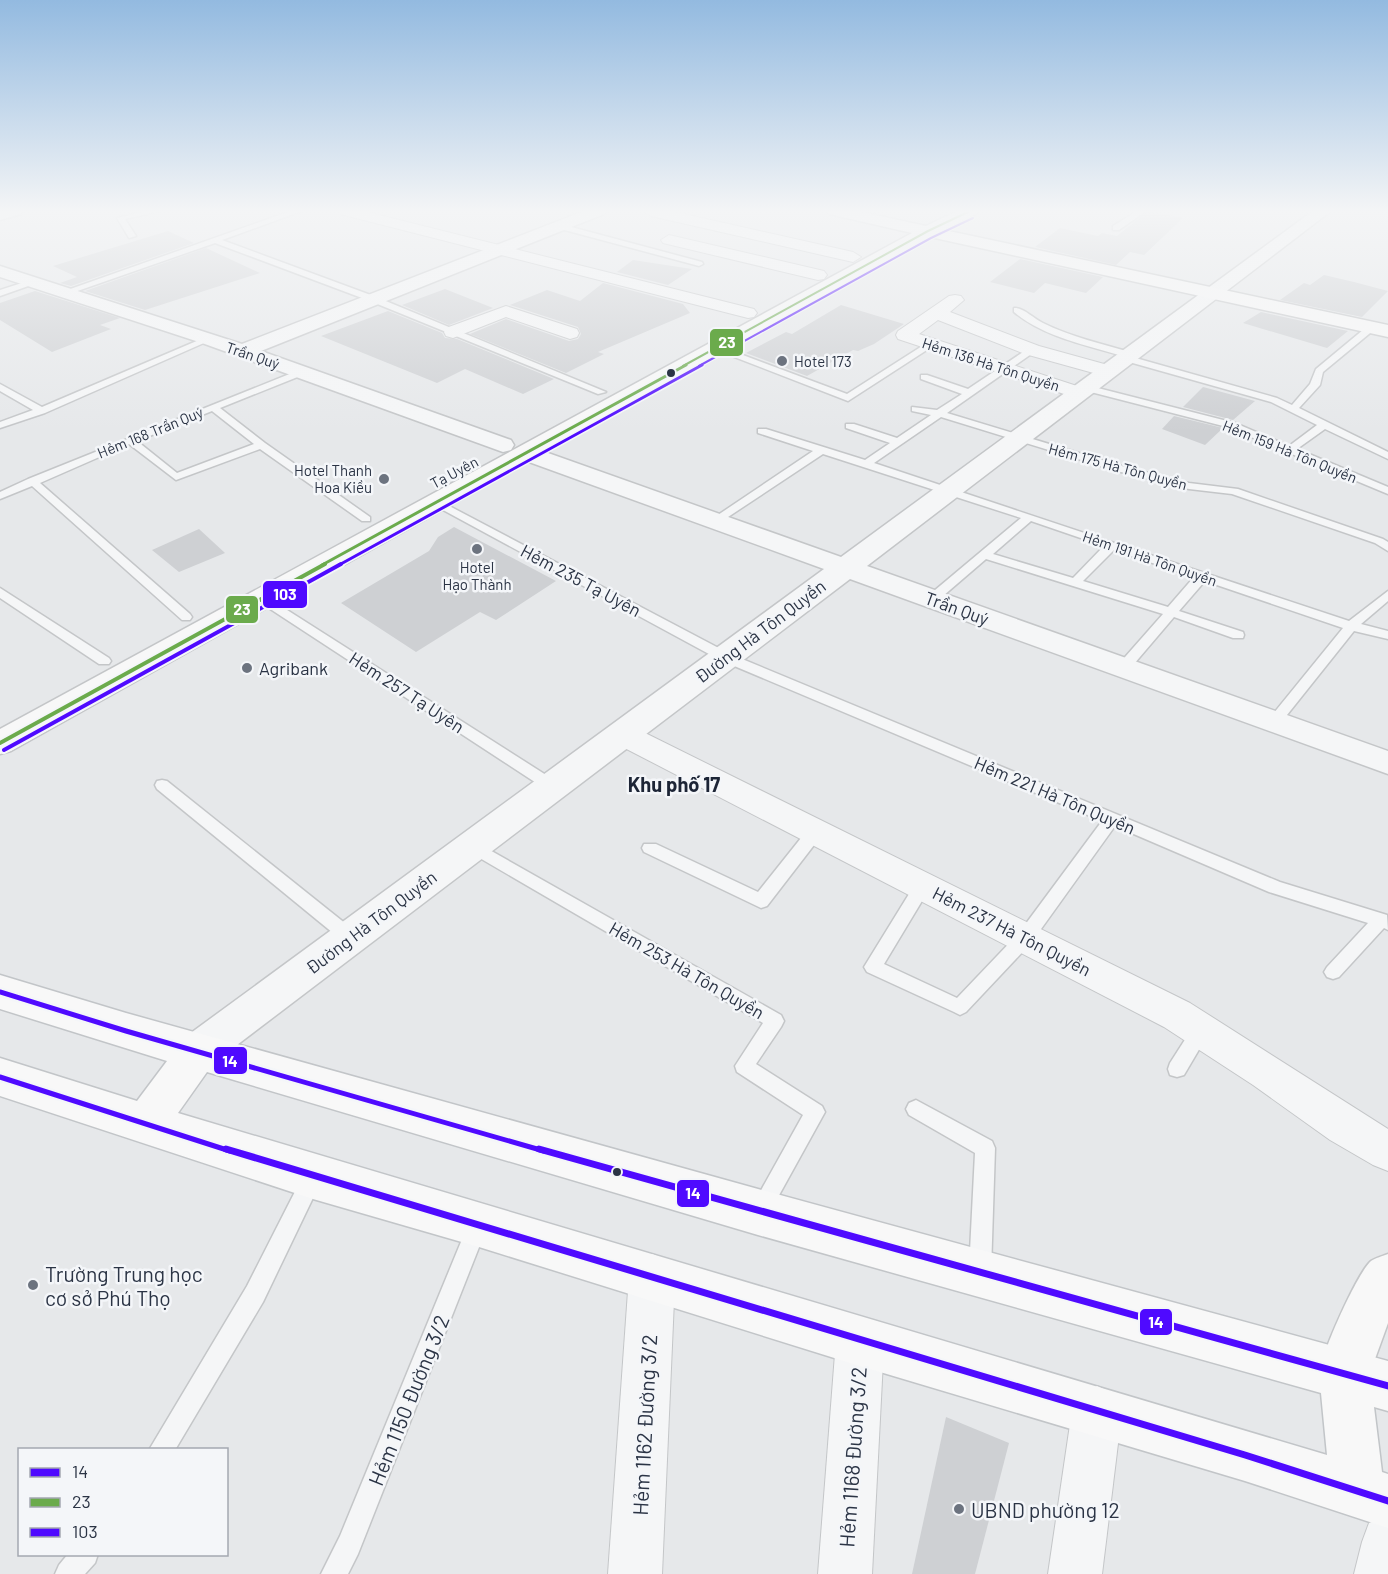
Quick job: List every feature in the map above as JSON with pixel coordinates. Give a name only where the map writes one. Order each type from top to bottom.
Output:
[{"type":"main road","name":"Tạ Uyên","points":[[41,695],[366,519],[515,449],[716,348],[804,284]]},
{"type":"main road","name":"Tạ Uyên","points":[[0,743],[436,502],[601,392],[758,316],[815,284]]},
{"type":"main road","points":[[1178,284],[1380,329]]},
{"type":"main road","points":[[0,992],[758,1212],[1367,1380]]},
{"type":"main road","points":[[147,1122],[198,1051]]},
{"type":"main road","points":[[0,1077],[147,1122],[313,1177],[478,1224],[1373,1496],[1367,1380],[1352,1345],[1365,1313],[1388,1278]]},
{"type":"street","name":"Trần Quý","points":[[38,284],[209,339],[1388,763]]},
{"type":"street","points":[[242,351],[412,284]]},
{"type":"street","points":[[634,284],[758,316]]},
{"type":"street","name":"Đường Hà Tôn Quyền","points":[[198,1051],[1224,284]]},
{"type":"street","points":[[936,313],[955,300]]},
{"type":"street","points":[[453,332],[506,311],[570,333]]},
{"type":"street","points":[[936,313],[1032,350],[1106,373]]},
{"type":"street","name":"Hẻm 136 Hà Tôn Quyền","points":[[936,313],[905,335],[1004,370],[1106,373]]},
{"type":"street","name":"Hẻm 237 Hà Tôn Quyền","points":[[622,734],[1177,1015],[1345,1126],[1388,1151]]},
{"type":"street","name":"Hẻm 1162 Đường 3/2","points":[[635,1574],[652,1277]]},
{"type":"street","name":"Hẻm 1168 Đường 3/2","points":[[845,1574],[860,1341]]},
{"type":"street","points":[[1075,1574],[1097,1411]]},
{"type":"street","points":[[1381,1574],[1388,1542]]},
{"type":"lane","points":[[0,292],[23,284]]},
{"type":"lane","points":[[63,293],[87,284]]},
{"type":"lane","points":[[332,284],[601,392]]},
{"type":"lane","points":[[1017,310],[1106,373],[1274,400],[1388,456]]},
{"type":"lane","points":[[1294,408],[1315,385],[1319,371],[1380,329]]},
{"type":"lane","points":[[0,425],[41,411],[209,339]]},
{"type":"lane","points":[[716,348],[848,398],[930,344]]},
{"type":"lane","points":[[866,464],[1032,350]]},
{"type":"lane","name":"Hẻm 168 Trần Quý","points":[[0,496],[130,440],[302,372]]},
{"type":"lane","name":"Hẻm 159 Hà Tôn Quyền","points":[[1106,373],[1388,491]]},
{"type":"lane","points":[[924,377],[970,393]]},
{"type":"lane","points":[[0,387],[41,411]]},
{"type":"lane","points":[[213,407],[261,445],[366,519]]},
{"type":"lane","name":"Hẻm 175 Hà Tôn Quyền","points":[[916,409],[940,414],[1120,469],[1189,486],[1234,491],[1379,541],[1388,547]]},
{"type":"lane","points":[[1291,449],[1325,424]]},
{"type":"lane","points":[[850,426],[898,442]]},
{"type":"lane","name":"Hẻm 191 Hà Tôn Quyền","points":[[762,431],[949,490],[1351,626],[1388,635]]},
{"type":"lane","points":[[130,440],[176,477],[261,445]]},
{"type":"lane","points":[[715,521],[821,450]]},
{"type":"lane","points":[[32,481],[186,617]]},
{"type":"lane","name":"Hẻm 235 Tạ Uyên","points":[[436,502],[725,657]]},
{"type":"lane","points":[[932,599],[1029,517]]},
{"type":"lane","points":[[1076,582],[1112,545]]},
{"type":"lane","points":[[984,555],[1076,582],[1238,635]]},
{"type":"lane","points":[[1123,668],[1202,576]]},
{"type":"lane","points":[[0,592],[104,661]]},
{"type":"lane","points":[[1274,722],[1351,626],[1388,595]]},
{"type":"lane","name":"Hẻm 257 Tạ Uyên","points":[[262,598],[552,786]]},
{"type":"lane","name":"Hẻm 221 Hà Tôn Quyền","points":[[725,657],[1275,887],[1384,921]]},
{"type":"lane","points":[[162,785],[350,937]]},
{"type":"lane","points":[[922,886],[873,967],[960,1007],[1025,938],[1112,819]]},
{"type":"lane","points":[[650,848],[761,902],[815,832]]},
{"type":"lane","name":"Hẻm 253 Hà Tôn Quyền","points":[[472,846],[775,1021],[744,1066],[815,1112],[758,1212]]},
{"type":"lane","points":[[1333,972],[1384,921]]},
{"type":"lane","points":[[1177,1069],[1201,1030]]},
{"type":"lane","points":[[916,1109],[984,1148],[980,1274]]},
{"type":"lane","points":[[162,1448],[255,1294],[313,1177]]},
{"type":"lane","name":"Hẻm 1150 Đường 3/2","points":[[334,1574],[349,1545],[478,1224]]},
{"type":"lane","points":[[68,1574],[84,1556]]},
{"type":"building","points":[[103,284],[224,284],[145,310],[85,291]]},
{"type":"building","points":[[601,284],[609,284],[683,304],[690,313],[598,352],[604,354],[566,373],[470,334],[506,319],[569,341],[578,339],[581,334],[578,327],[510,305],[547,290],[580,301]]},
{"type":"building","points":[[1000,284],[1043,284],[1034,293]]},
{"type":"building","points":[[1051,284],[1095,284],[1086,293]]},
{"type":"building","points":[[1302,284],[1363,284],[1388,291],[1362,317],[1280,300]]},
{"type":"building","points":[[445,289],[493,308],[449,325],[402,305]]},
{"type":"building","points":[[35,291],[120,318],[100,325],[111,329],[52,352],[0,320],[0,303]]},
{"type":"building","points":[[841,305],[904,324],[874,344],[858,351],[853,350],[807,376],[746,353],[786,332],[792,334]]},
{"type":"building","points":[[388,311],[442,333],[445,338],[457,339],[554,379],[523,394],[465,369],[437,383],[321,336]]},
{"type":"building","points":[[1261,312],[1348,331],[1327,348],[1243,323]]},
{"type":"building","points":[[1203,387],[1255,401],[1233,420],[1183,407]]},
{"type":"building","points":[[1174,416],[1223,428],[1205,445],[1162,429]]},
{"type":"building","points":[[454,527],[556,581],[496,620],[480,612],[416,652],[341,603],[429,551],[438,537]]},
{"type":"building","points":[[199,529],[225,553],[179,572],[152,550]]},
{"type":"building","name":"UBND phường 12","points":[[946,1417],[1009,1443],[975,1574],[912,1574]]},
{"type":"transit line","name":"23","points":[[0,743],[831,284]]},
{"type":"transit line","name":"103","points":[[4,750],[847,284]]},
{"type":"transit line","name":"14","points":[[0,992],[126,1031],[758,1212],[1388,1386]]},
{"type":"transit line","name":"14","points":[[0,1077],[313,1177],[479,1224],[860,1341],[1245,1455],[1388,1501]]},
{"type":"place","name":"Hotel 173","points":[[782,361]]},
{"type":"place","name":"Hotel Thanh Hoa Kiều","points":[[384,479]]},
{"type":"place","name":"Hotel Hạo Thành","points":[[477,549]]},
{"type":"place","name":"Agribank","points":[[247,668]]},
{"type":"place","name":"Trường Trung học cơ sở Phú Thọ","points":[[33,1285]]},
{"type":"place","name":"UBND phường 12","points":[[959,1509]]},
{"type":"district","name":"Khu phố 17","points":[[674,784]]}]
